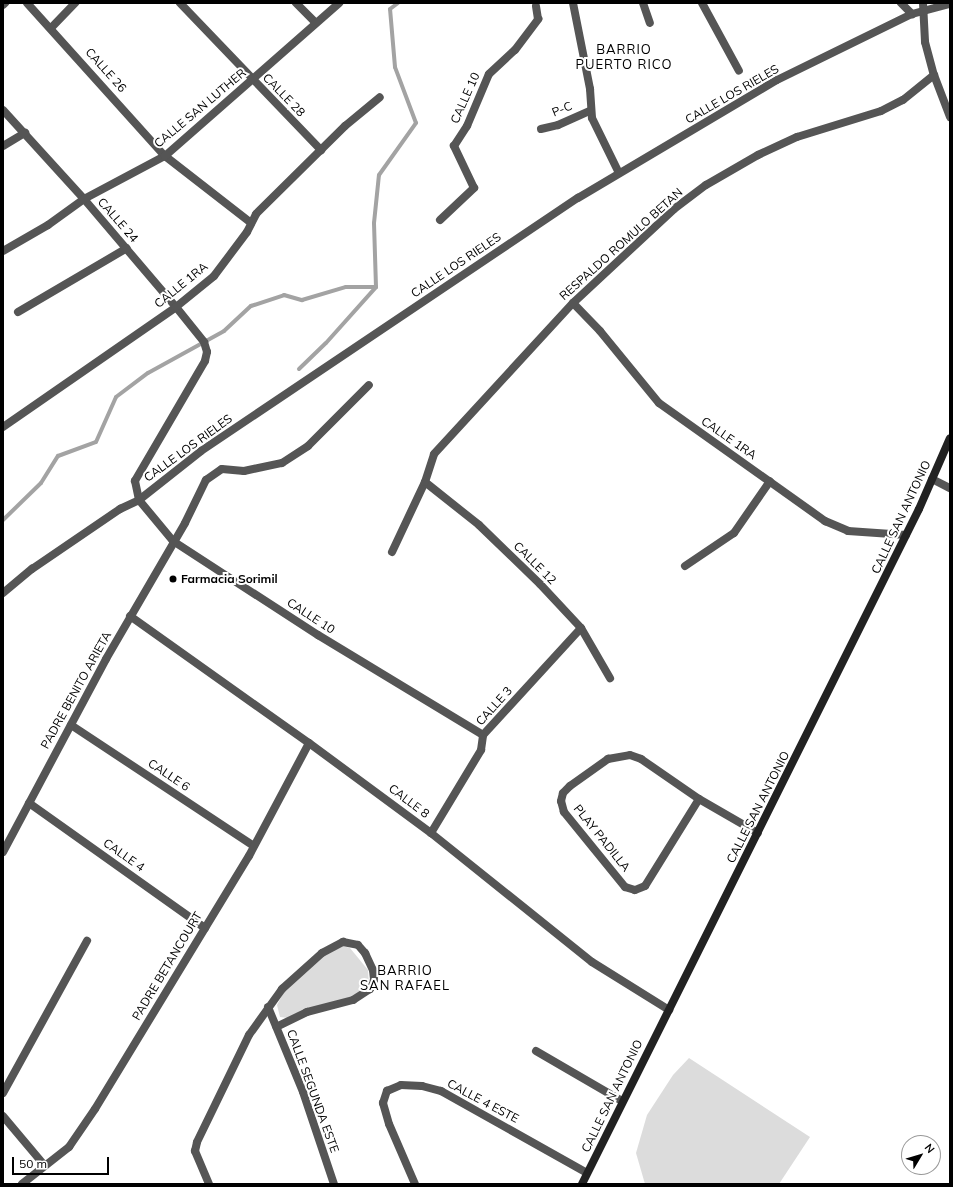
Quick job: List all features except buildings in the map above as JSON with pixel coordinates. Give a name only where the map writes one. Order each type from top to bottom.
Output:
[{"type":"street","name":"CALLE 26","points":[[27,3],[165,156],[251,223]]},
{"type":"street","points":[[51,28],[75,3]]},
{"type":"street","name":"CALLE 28","points":[[180,3],[321,150]]},
{"type":"street","points":[[296,3],[316,23]]},
{"type":"street","name":"CALLE SAN LUTHER","points":[[3,251],[48,225],[84,199],[165,156],[339,3]]},
{"type":"street","points":[[573,3],[590,90],[592,118],[619,173]]},
{"type":"street","points":[[643,3],[650,23]]},
{"type":"street","points":[[702,3],[739,70]]},
{"type":"street","points":[[901,3],[912,14]]},
{"type":"street","name":"CALLE 10","points":[[440,220],[474,188],[454,146],[467,126],[488,74],[515,50],[538,19],[537,4]]},
{"type":"street","name":"CALLE LOS RIELES","points":[[3,593],[32,569],[120,509],[139,500],[201,451],[578,198],[777,80],[912,14],[923,6],[950,4]]},
{"type":"street","points":[[923,6],[925,42],[934,75],[950,118]]},
{"type":"street","name":"RESPALDO ROMULO BETAN","points":[[392,552],[425,482],[434,454],[573,303],[674,209],[706,185],[797,137],[881,111],[903,100],[934,75]]},
{"type":"street","name":"CALLE 1RA","points":[[3,427],[176,306],[214,276],[256,214],[345,126],[380,97]]},
{"type":"street","name":"CALLE 24","points":[[3,110],[127,248],[204,342],[207,352],[205,360],[135,481],[139,500]]},
{"type":"street","name":"P-C","points":[[541,129],[558,125],[591,110]]},
{"type":"street","points":[[3,146],[25,133]]},
{"type":"street","points":[[18,312],[127,248]]},
{"type":"street","name":"CALLE 1RA","points":[[573,303],[600,331],[659,403],[825,521],[848,531],[906,535]]},
{"type":"street","name":"PADRE BENITO ARIETA","points":[[3,852],[130,616],[206,480],[222,469],[244,471],[282,463],[308,446],[369,385]]},
{"type":"street","name":"CALLE SAN ANTONIO","points":[[582,1184],[622,1101],[758,833],[906,535],[950,438]]},
{"type":"street","points":[[932,479],[950,488]]},
{"type":"street","points":[[685,566],[734,533],[770,481]]},
{"type":"street","name":"CALLE 12","points":[[425,482],[479,525],[581,628],[610,678]]},
{"type":"street","name":"CALLE 10","points":[[139,500],[173,541],[318,636],[483,735]]},
{"type":"street","name":"CALLE 8","points":[[130,616],[310,743],[431,833],[592,962],[669,1010]]},
{"type":"street","name":"CALLE 3","points":[[431,833],[481,750],[483,735],[581,628]]},
{"type":"street","name":"CALLE 6","points":[[71,725],[254,846]]},
{"type":"street","name":"PADRE BETANCOURT","points":[[22,1184],[68,1147],[95,1109],[254,846],[310,743]]},
{"type":"street","name":"PLAY PADILLA","points":[[699,799],[646,886],[636,890],[625,886],[564,812],[561,801],[563,793],[570,786],[608,759],[619,755],[640,758],[699,799],[758,833]]},
{"type":"street","name":"CALLE 4","points":[[29,802],[205,928]]},
{"type":"street","points":[[3,1093],[87,941]]},
{"type":"street","points":[[209,1184],[195,1151],[200,1131],[249,1035],[282,989],[322,953],[334,945],[350,942],[358,945],[365,953],[374,980],[370,989],[363,995],[307,1012],[276,1027]]},
{"type":"street","name":"CALLE SEGUNDA ESTE","points":[[268,1007],[303,1092],[334,1184]]},
{"type":"street","points":[[536,1052],[622,1101]]},
{"type":"street","name":"CALLE 4 ESTE","points":[[415,1184],[389,1124],[383,1103],[387,1091],[401,1085],[422,1086],[441,1091],[587,1173]]},
{"type":"street","points":[[3,1116],[45,1166]]},
{"type":"shaded area","points":[[343,946],[350,948],[368,970],[369,985],[360,994],[288,1018],[280,1017],[277,1005],[285,990],[324,955]]},
{"type":"shaded area","points":[[689,1058],[810,1137],[779,1184],[645,1184],[636,1153],[647,1115],[673,1075]]},
{"type":"waterway","points":[[299,369],[326,343],[376,287],[374,223],[379,175],[416,123],[395,67],[390,9],[398,3]]},
{"type":"waterway","points":[[3,520],[41,483],[58,456],[96,442],[116,397],[148,373],[224,331],[251,306],[284,295],[302,300],[346,287],[376,287]]},
{"type":"place","name":"Farmacia Sorimil","points":[[173,579]]},
{"type":"district","name":"BARRIO PUERTO RICO","points":[[624,58]]},
{"type":"district","name":"BARRIO SAN RAFAEL","points":[[405,978]]}]
